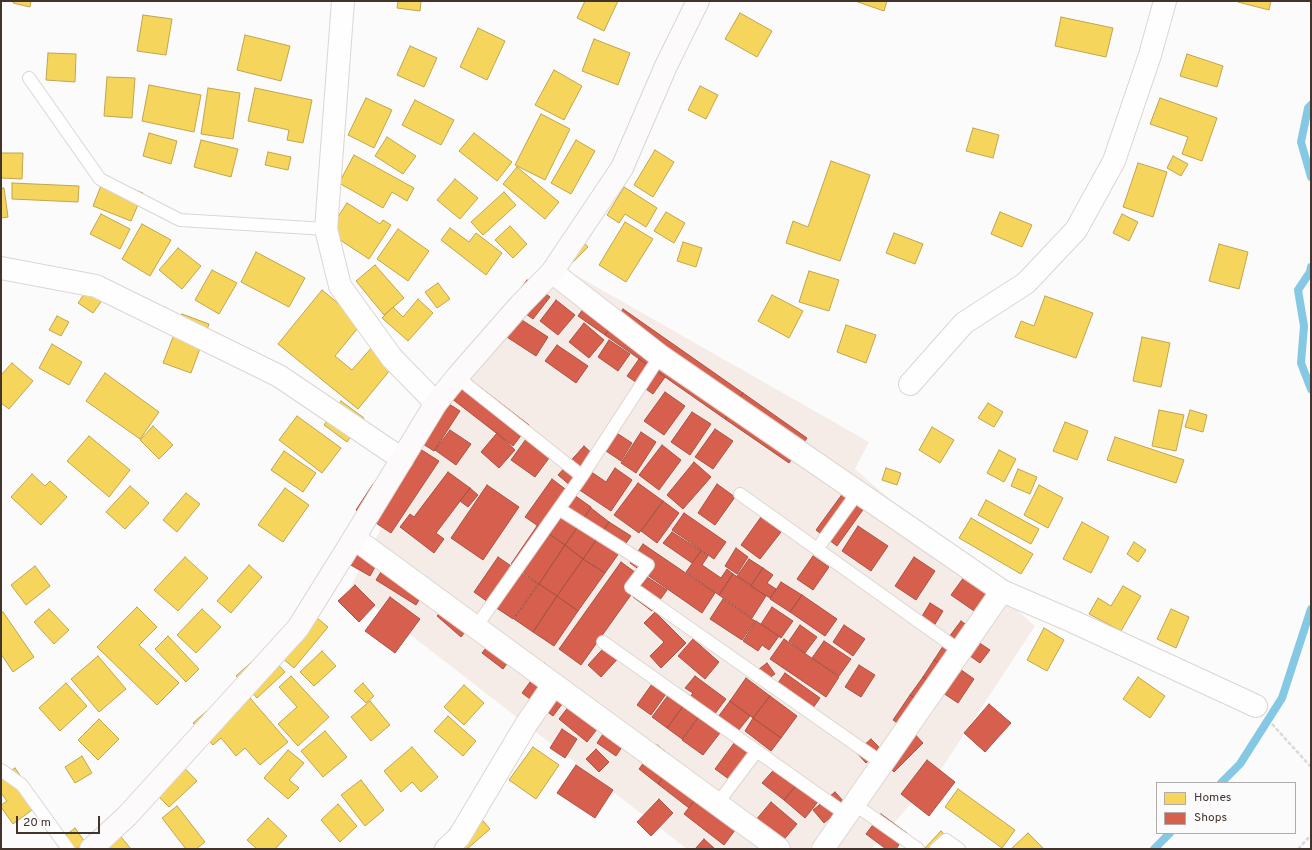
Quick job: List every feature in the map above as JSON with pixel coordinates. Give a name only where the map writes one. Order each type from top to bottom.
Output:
[{"type":"street","points":[[343,1],[326,229],[340,286],[392,358],[436,403]]},
{"type":"street","points":[[91,849],[127,816],[298,628],[436,403],[520,305],[552,272],[622,168],[666,66],[698,1]]},
{"type":"street","points":[[910,384],[964,323],[1026,283],[1076,230],[1114,161],[1150,55],[1165,1]]},
{"type":"street","points":[[1,268],[96,286],[279,376],[402,459]]},
{"type":"street","points":[[552,272],[660,356],[1002,591],[1074,622],[1256,706]]},
{"type":"street","points":[[354,538],[779,849]]},
{"type":"street","points":[[823,849],[1002,591]]},
{"type":"street","points":[[446,849],[459,837],[527,723],[554,684]]},
{"type":"lane","points":[[29,78],[100,179],[180,220],[326,229]]},
{"type":"lane","points":[[476,627],[582,476],[660,356]]},
{"type":"lane","points":[[457,377],[582,476]]},
{"type":"lane","points":[[817,549],[858,492]]},
{"type":"lane","points":[[740,494],[960,651]]},
{"type":"lane","points":[[559,509],[648,565],[631,587],[882,763]]},
{"type":"lane","points":[[603,642],[757,751],[918,849]]},
{"type":"lane","points":[[717,804],[757,751]]},
{"type":"lane","points":[[1,770],[22,785],[68,849]]},
{"type":"lane","points":[[936,849],[946,840],[959,849]]},
{"type":"path","points":[[1256,706],[1311,767]]},
{"type":"path","points":[[1298,849],[1311,836]]},
{"type":"shaded area","points":[[558,265],[869,442],[855,469],[1035,626],[940,771],[871,849],[687,849],[350,588],[455,386]]},
{"type":"building: Homes","points":[[13,1],[31,1],[30,7],[13,3]]},
{"type":"building: Homes","points":[[398,1],[421,1],[420,11],[397,8]]},
{"type":"building: Homes","points":[[585,1],[618,1],[604,31],[577,18]]},
{"type":"building: Homes","points":[[855,1],[887,1],[884,11]]},
{"type":"building: Homes","points":[[1271,1],[1269,10],[1238,2]]},
{"type":"building: Homes","points":[[740,13],[772,31],[757,57],[725,39]]},
{"type":"building: Homes","points":[[143,15],[172,19],[166,55],[137,51]]},
{"type":"building: Homes","points":[[1061,17],[1113,28],[1106,57],[1055,46]]},
{"type":"building: Homes","points":[[478,28],[505,41],[487,80],[460,67]]},
{"type":"building: Homes","points":[[245,35],[290,46],[281,81],[237,70]]},
{"type":"building: Homes","points":[[594,39],[630,53],[618,85],[582,71]]},
{"type":"building: Homes","points":[[410,46],[437,58],[424,87],[397,75]]},
{"type":"building: Homes","points":[[48,53],[76,54],[75,82],[46,80]]},
{"type":"building: Homes","points":[[1187,54],[1223,66],[1217,87],[1180,76]]},
{"type":"building: Homes","points":[[554,70],[582,86],[564,120],[535,105]]},
{"type":"building: Homes","points":[[107,77],[135,78],[132,118],[104,116]]},
{"type":"building: Homes","points":[[149,85],[201,95],[194,132],[142,121]]},
{"type":"building: Homes","points":[[700,86],[718,95],[706,119],[688,110]]},
{"type":"building: Homes","points":[[208,88],[240,93],[233,139],[201,134]]},
{"type":"building: Homes","points":[[255,88],[312,100],[303,143],[287,140],[289,130],[248,121]]},
{"type":"building: Homes","points":[[366,98],[392,110],[374,148],[348,135]]},
{"type":"building: Homes","points":[[1160,98],[1217,118],[1202,161],[1182,154],[1188,137],[1150,124]]},
{"type":"building: Homes","points":[[415,100],[454,120],[441,145],[402,125]]},
{"type":"building: Homes","points":[[541,114],[570,129],[545,180],[515,165]]},
{"type":"building: Homes","points":[[973,128],[999,135],[993,158],[966,151]]},
{"type":"building: Homes","points":[[149,133],[177,141],[171,164],[143,156]]},
{"type":"building: Homes","points":[[474,133],[512,162],[497,181],[459,151]]},
{"type":"building: Homes","points":[[387,137],[416,156],[403,174],[375,156]]},
{"type":"building: Homes","points":[[201,140],[238,149],[231,177],[194,167]]},
{"type":"building: Homes","points":[[576,140],[595,151],[571,194],[551,183]]},
{"type":"building: Homes","points":[[655,150],[674,162],[653,197],[634,185]]},
{"type":"building: Homes","points":[[268,152],[291,157],[288,170],[265,165]]},
{"type":"building: Homes","points":[[1,153],[23,153],[22,179],[1,178]]},
{"type":"building: Homes","points":[[354,155],[414,188],[407,201],[392,192],[383,208],[339,183]]},
{"type":"building: Homes","points":[[1173,156],[1188,164],[1181,176],[1167,168]]},
{"type":"building: Homes","points":[[831,161],[870,175],[840,261],[786,243],[793,221],[808,227]]},
{"type":"building: Homes","points":[[1138,163],[1167,172],[1153,217],[1123,207]]},
{"type":"building: Homes","points":[[517,167],[559,202],[545,219],[503,184]]},
{"type":"building: Homes","points":[[104,178],[143,193],[131,221],[93,206]]},
{"type":"building: Homes","points":[[455,179],[478,198],[460,219],[437,200]]},
{"type":"building: Homes","points":[[12,183],[79,186],[78,202],[12,199]]},
{"type":"building: Homes","points":[[624,187],[657,208],[646,227],[625,214],[619,223],[607,215]]},
{"type":"building: Homes","points":[[1,188],[4,188],[8,217],[1,218]]},
{"type":"building: Homes","points":[[504,192],[516,205],[483,235],[471,222]]},
{"type":"building: Homes","points":[[347,203],[380,224],[383,220],[391,225],[369,259],[328,232]]},
{"type":"building: Homes","points":[[666,212],[685,223],[674,243],[654,231]]},
{"type":"building: Homes","points":[[1000,212],[1032,225],[1022,247],[991,234]]},
{"type":"building: Homes","points":[[101,214],[130,229],[120,249],[90,234]]},
{"type":"building: Homes","points":[[1122,214],[1138,222],[1129,241],[1113,233]]},
{"type":"building: Homes","points":[[625,222],[653,239],[626,282],[599,265]]},
{"type":"building: Homes","points":[[142,224],[171,240],[150,276],[122,259]]},
{"type":"building: Homes","points":[[510,226],[527,244],[513,258],[495,240]]},
{"type":"building: Homes","points":[[450,228],[469,242],[476,233],[502,253],[486,275],[441,240]]},
{"type":"building: Homes","points":[[398,229],[429,251],[408,281],[377,259]]},
{"type":"building: Homes","points":[[894,233],[923,244],[915,264],[886,253]]},
{"type":"building: Homes","points":[[578,236],[588,247],[572,263],[562,252]]},
{"type":"building: Homes","points":[[683,242],[702,248],[696,267],[677,261]]},
{"type":"building: Homes","points":[[1219,244],[1248,252],[1239,289],[1209,281]]},
{"type":"building: Homes","points":[[178,248],[201,266],[182,289],[159,270]]},
{"type":"building: Homes","points":[[256,252],[305,278],[289,307],[241,282]]},
{"type":"building: Homes","points":[[375,265],[404,298],[384,315],[356,281]]},
{"type":"building: Homes","points":[[212,270],[237,283],[219,314],[195,300]]},
{"type":"building: Homes","points":[[809,271],[839,280],[829,311],[799,302]]},
{"type":"building: Homes","points":[[95,279],[110,289],[93,313],[78,303]]},
{"type":"building: Homes","points":[[438,283],[450,299],[437,308],[425,292]]},
{"type":"building: Homes","points":[[322,290],[362,323],[335,356],[352,370],[373,346],[395,364],[358,409],[278,344]]},
{"type":"building: Homes","points":[[772,295],[803,311],[789,338],[758,321]]},
{"type":"building: Homes","points":[[1045,296],[1093,313],[1076,358],[1015,337],[1021,321],[1034,326]]},
{"type":"building: Homes","points":[[418,299],[433,313],[408,341],[382,318],[393,307],[403,317]]},
{"type":"building: Homes","points":[[182,314],[209,324],[191,373],[163,363]]},
{"type":"building: Homes","points":[[57,316],[69,322],[61,336],[49,330]]},
{"type":"building: Homes","points":[[846,325],[876,335],[866,363],[837,352]]},
{"type":"building: Homes","points":[[1142,337],[1170,343],[1161,387],[1133,381]]},
{"type":"building: Homes","points":[[52,344],[82,362],[69,385],[39,368]]},
{"type":"building: Homes","points":[[12,363],[33,381],[9,409],[1,403],[1,375]]},
{"type":"building: Homes","points":[[105,373],[159,412],[140,439],[86,401]]},
{"type":"building: Homes","points":[[341,401],[364,418],[347,442],[324,425]]},
{"type":"building: Homes","points":[[988,403],[1003,412],[994,427],[978,418]]},
{"type":"building: Homes","points":[[1159,410],[1184,415],[1176,451],[1152,446]]},
{"type":"building: Homes","points":[[1190,410],[1207,415],[1203,432],[1185,427]]},
{"type":"building: Homes","points":[[297,416],[341,448],[322,473],[279,440]]},
{"type":"building: Homes","points":[[1065,422],[1088,431],[1077,460],[1053,451]]},
{"type":"building: Homes","points":[[153,426],[173,445],[159,459],[140,440]]},
{"type":"building: Homes","points":[[932,427],[954,440],[940,463],[919,450]]},
{"type":"building: Homes","points":[[89,436],[130,470],[109,497],[67,461]]},
{"type":"building: Homes","points":[[1115,437],[1184,460],[1176,483],[1107,460]]},
{"type":"building: Homes","points":[[999,450],[1016,459],[1004,482],[987,473]]},
{"type":"building: Homes","points":[[284,451],[316,473],[303,492],[271,470]]},
{"type":"building: Homes","points":[[886,468],[901,473],[897,485],[882,480]]},
{"type":"building: Homes","points":[[1018,469],[1037,477],[1030,494],[1011,486]]},
{"type":"building: Homes","points":[[32,474],[45,486],[50,481],[67,497],[41,525],[11,497]]},
{"type":"building: Homes","points":[[1039,485],[1063,498],[1048,528],[1024,515]]},
{"type":"building: Homes","points":[[130,486],[149,503],[125,529],[106,512]]},
{"type":"building: Homes","points":[[285,488],[309,505],[283,542],[258,525]]},
{"type":"building: Homes","points":[[186,493],[200,504],[177,532],[163,520]]},
{"type":"building: Homes","points":[[986,500],[1039,529],[1031,544],[978,515]]},
{"type":"building: Homes","points":[[971,518],[1033,554],[1021,574],[959,538]]},
{"type":"building: Homes","points":[[1082,522],[1109,537],[1091,573],[1063,559]]},
{"type":"building: Homes","points":[[1134,542],[1146,550],[1138,562],[1127,554]]},
{"type":"building: Homes","points":[[185,557],[208,578],[178,611],[154,590]]},
{"type":"building: Homes","points":[[249,565],[262,577],[231,613],[217,601]]},
{"type":"building: Homes","points":[[35,566],[50,586],[26,605],[11,585]]},
{"type":"building: Homes","points":[[1123,586],[1141,596],[1121,631],[1089,614],[1098,598],[1111,606]]},
{"type":"building: Homes","points":[[137,607],[157,627],[139,645],[179,683],[157,705],[97,647]]},
{"type":"building: Homes","points":[[304,607],[328,627],[294,668],[270,648]]},
{"type":"building: Homes","points":[[49,609],[69,630],[54,644],[34,622]]},
{"type":"building: Homes","points":[[202,609],[221,627],[196,653],[177,635]]},
{"type":"building: Homes","points":[[1171,609],[1189,617],[1176,648],[1157,639]]},
{"type":"building: Homes","points":[[3,612],[34,657],[13,672],[1,654],[1,613]]},
{"type":"building: Homes","points":[[1044,628],[1064,640],[1047,671],[1027,660]]},
{"type":"building: Homes","points":[[168,636],[199,669],[186,682],[155,649]]},
{"type":"building: Homes","points":[[265,650],[285,672],[257,698],[236,676]]},
{"type":"building: Homes","points":[[322,651],[336,666],[314,686],[300,672]]},
{"type":"building: Homes","points":[[98,656],[126,689],[99,712],[71,679]]},
{"type":"building: Homes","points":[[291,676],[329,717],[298,746],[278,724],[297,707],[279,687]]},
{"type":"building: Homes","points":[[1138,677],[1165,696],[1150,718],[1123,699]]},
{"type":"building: Homes","points":[[66,683],[87,706],[60,731],[39,708]]},
{"type":"building: Homes","points":[[363,683],[374,696],[366,703],[354,691]]},
{"type":"building: Homes","points":[[238,684],[288,742],[260,765],[245,748],[236,756],[221,738],[213,745],[193,723]]},
{"type":"building: Homes","points":[[464,685],[484,703],[464,725],[444,707]]},
{"type":"building: Homes","points":[[370,701],[390,725],[371,741],[351,717]]},
{"type":"building: Homes","points":[[448,716],[476,741],[463,756],[434,731]]},
{"type":"building: Homes","points":[[99,719],[119,739],[98,760],[78,740]]},
{"type":"building: Homes","points":[[325,731],[347,757],[323,777],[301,751]]},
{"type":"building: Homes","points":[[412,747],[438,777],[421,792],[412,782],[401,792],[384,771]]},
{"type":"building: Homes","points":[[533,747],[559,765],[536,799],[509,780]]},
{"type":"building: Homes","points":[[288,750],[304,763],[289,780],[299,788],[288,799],[264,778]]},
{"type":"building: Homes","points":[[82,756],[92,773],[75,783],[65,767]]},
{"type":"building: Homes","points":[[176,759],[197,781],[169,807],[148,786]]},
{"type":"building: Homes","points":[[15,768],[40,804],[13,824],[1,807],[1,805],[7,801],[1,793],[1,777]]},
{"type":"building: Homes","points":[[361,780],[384,810],[365,826],[341,795]]},
{"type":"building: Homes","points":[[958,789],[1015,830],[1002,848],[945,807]]},
{"type":"building: Homes","points":[[338,804],[357,826],[340,842],[321,820]]},
{"type":"building: Homes","points":[[177,806],[205,842],[196,849],[186,849],[162,818]]},
{"type":"building: Homes","points":[[473,809],[490,829],[467,849],[465,849],[449,830]]},
{"type":"building: Homes","points":[[268,818],[287,836],[275,849],[257,849],[247,840]]},
{"type":"building: Homes","points":[[112,826],[131,849],[95,849]]},
{"type":"building: Homes","points":[[75,828],[85,842],[76,849],[68,849],[61,839]]},
{"type":"building: Homes","points":[[941,831],[957,846],[954,849],[924,849]]},
{"type":"building: Homes","points":[[1028,833],[1044,849],[1011,849]]},
{"type":"building: Shops","points":[[527,280],[550,297],[533,319],[510,303]]},
{"type":"building: Shops","points":[[556,300],[575,315],[558,335],[540,321]]},
{"type":"building: Shops","points":[[588,302],[615,321],[605,335],[578,316]]},
{"type":"building: Shops","points":[[505,309],[548,337],[536,356],[493,328]]},
{"type":"building: Shops","points":[[623,309],[743,393],[725,419],[605,335]]},
{"type":"building: Shops","points":[[584,323],[604,340],[589,358],[569,342]]},
{"type":"building: Shops","points":[[609,340],[630,354],[618,371],[598,357]]},
{"type":"building: Shops","points":[[557,345],[588,366],[576,383],[545,361]]},
{"type":"building: Shops","points":[[639,359],[665,377],[653,394],[627,376]]},
{"type":"building: Shops","points":[[454,367],[529,425],[513,446],[438,388]]},
{"type":"building: Shops","points":[[665,392],[685,406],[664,435],[644,421]]},
{"type":"building: Shops","points":[[743,393],[807,438],[789,463],[725,419]]},
{"type":"building: Shops","points":[[438,397],[460,411],[434,451],[412,437]]},
{"type":"building: Shops","points":[[692,412],[711,424],[690,455],[671,442]]},
{"type":"building: Shops","points":[[715,429],[733,441],[713,469],[695,457]]},
{"type":"building: Shops","points":[[450,430],[471,444],[456,465],[435,450]]},
{"type":"building: Shops","points":[[612,430],[632,443],[621,461],[600,447]]},
{"type":"building: Shops","points":[[531,432],[555,450],[535,477],[511,460]]},
{"type":"building: Shops","points":[[641,432],[656,442],[636,473],[621,463]]},
{"type":"building: Shops","points":[[497,433],[515,450],[499,468],[481,452]]},
{"type":"building: Shops","points":[[409,442],[439,461],[391,533],[356,510],[373,484],[378,488]]},
{"type":"building: Shops","points":[[662,445],[681,460],[659,490],[639,475]]},
{"type":"building: Shops","points":[[584,446],[597,458],[571,486],[558,475]]},
{"type":"building: Shops","points":[[694,462],[711,477],[683,509],[667,495]]},
{"type":"building: Shops","points":[[615,468],[632,480],[611,511],[578,489],[590,471],[606,482]]},
{"type":"building: Shops","points":[[448,472],[470,488],[436,533],[444,539],[434,553],[400,527],[410,514],[414,517]]},
{"type":"building: Shops","points":[[854,478],[875,493],[837,546],[816,530]]},
{"type":"building: Shops","points":[[552,479],[573,495],[547,532],[525,517]]},
{"type":"building: Shops","points":[[638,483],[663,501],[639,533],[614,515]]},
{"type":"building: Shops","points":[[717,484],[735,497],[715,525],[698,513]]},
{"type":"building: Shops","points":[[487,485],[519,507],[483,560],[451,538]]},
{"type":"building: Shops","points":[[470,488],[478,495],[468,507],[460,501]]},
{"type":"building: Shops","points":[[574,495],[591,507],[565,545],[547,532]]},
{"type":"building: Shops","points":[[663,501],[679,513],[657,543],[641,531]]},
{"type":"building: Shops","points":[[591,508],[609,522],[583,559],[565,545]]},
{"type":"building: Shops","points":[[684,513],[726,542],[714,559],[672,530]]},
{"type":"building: Shops","points":[[761,517],[781,532],[760,559],[741,545]]},
{"type":"building: Shops","points":[[609,522],[631,536],[605,573],[583,559]]},
{"type":"building: Shops","points":[[537,526],[565,545],[539,584],[511,564]]},
{"type":"building: Shops","points":[[858,526],[888,546],[871,571],[842,551]]},
{"type":"building: Shops","points":[[672,532],[701,551],[692,563],[663,543]]},
{"type":"building: Shops","points":[[643,544],[715,593],[702,613],[630,563]]},
{"type":"building: Shops","points":[[565,545],[583,559],[557,596],[539,584]]},
{"type":"building: Shops","points":[[736,548],[748,557],[737,574],[725,566]]},
{"type":"building: Shops","points":[[385,549],[370,576],[335,556]]},
{"type":"building: Shops","points":[[701,551],[708,556],[702,565],[721,578],[727,569],[733,574],[719,595],[686,572]]},
{"type":"building: Shops","points":[[813,556],[829,567],[813,590],[797,579]]},
{"type":"building: Shops","points":[[498,557],[520,572],[495,607],[474,592]]},
{"type":"building: Shops","points":[[914,557],[935,571],[916,600],[895,586]]},
{"type":"building: Shops","points":[[389,559],[429,584],[416,605],[376,580]]},
{"type":"building: Shops","points":[[583,559],[605,573],[578,611],[557,596]]},
{"type":"building: Shops","points":[[749,559],[763,568],[751,585],[737,576]]},
{"type":"building: Shops","points":[[621,562],[643,578],[581,665],[559,649]]},
{"type":"building: Shops","points":[[763,568],[773,575],[767,583],[776,589],[770,598],[751,586]]},
{"type":"building: Shops","points":[[520,572],[538,584],[513,619],[495,607]]},
{"type":"building: Shops","points":[[733,574],[766,596],[752,618],[719,595]]},
{"type":"building: Shops","points":[[647,577],[667,590],[652,611],[633,597]]},
{"type":"building: Shops","points":[[964,577],[989,595],[977,613],[951,595]]},
{"type":"building: Shops","points":[[781,582],[802,595],[790,612],[770,599]]},
{"type":"building: Shops","points":[[539,584],[557,596],[533,632],[514,619]]},
{"type":"building: Shops","points":[[355,585],[375,605],[359,622],[338,601]]},
{"type":"building: Shops","points":[[802,595],[837,619],[825,636],[790,612]]},
{"type":"building: Shops","points":[[557,596],[578,611],[554,646],[533,632]]},
{"type":"building: Shops","points":[[390,597],[420,619],[395,653],[365,631]]},
{"type":"building: Shops","points":[[452,598],[476,618],[461,637],[437,616]]},
{"type":"building: Shops","points":[[723,599],[755,621],[742,640],[710,619]]},
{"type":"building: Shops","points":[[930,603],[943,611],[929,634],[916,626]]},
{"type":"building: Shops","points":[[772,607],[793,621],[781,638],[761,624]]},
{"type":"building: Shops","points":[[655,612],[686,643],[661,668],[650,656],[664,642],[644,623]]},
{"type":"building: Shops","points":[[756,621],[779,636],[769,650],[762,645],[758,651],[743,641]]},
{"type":"building: Shops","points":[[961,621],[975,631],[964,647],[949,637]]},
{"type":"building: Shops","points":[[800,625],[817,637],[805,653],[789,641]]},
{"type":"building: Shops","points":[[844,625],[865,639],[853,656],[833,642]]},
{"type":"building: Shops","points":[[499,631],[520,647],[503,669],[482,653]]},
{"type":"building: Shops","points":[[949,637],[949,670],[934,660]]},
{"type":"building: Shops","points":[[972,638],[990,650],[980,663],[963,651]]},
{"type":"building: Shops","points":[[693,639],[719,662],[705,679],[678,656]]},
{"type":"building: Shops","points":[[784,639],[839,677],[826,697],[770,659]]},
{"type":"building: Shops","points":[[610,641],[623,653],[601,677],[588,665]]},
{"type":"building: Shops","points":[[824,641],[851,659],[839,676],[812,658]]},
{"type":"building: Shops","points":[[934,660],[949,670],[937,687],[923,677]]},
{"type":"building: Shops","points":[[544,663],[575,687],[553,716],[522,693]]},
{"type":"building: Shops","points":[[767,663],[775,674],[762,683],[754,673]]},
{"type":"building: Shops","points":[[859,665],[875,675],[861,697],[845,687]]},
{"type":"building: Shops","points":[[957,667],[974,679],[958,703],[940,691]]},
{"type":"building: Shops","points":[[785,673],[820,698],[808,715],[773,690]]},
{"type":"building: Shops","points":[[695,676],[726,699],[711,719],[687,701],[693,693],[685,688]]},
{"type":"building: Shops","points":[[657,677],[671,687],[651,715],[637,705]]},
{"type":"building: Shops","points":[[923,677],[937,687],[924,705],[910,695]]},
{"type":"building: Shops","points":[[746,678],[770,696],[753,718],[730,701]]},
{"type":"building: Shops","points":[[672,690],[687,701],[667,728],[652,717]]},
{"type":"building: Shops","points":[[579,693],[608,715],[587,742],[559,719]]},
{"type":"building: Shops","points":[[910,695],[924,705],[907,730],[893,720]]},
{"type":"building: Shops","points":[[770,696],[797,716],[781,738],[753,718]]},
{"type":"building: Shops","points":[[687,701],[702,712],[682,739],[667,728]]},
{"type":"building: Shops","points":[[730,701],[750,716],[738,731],[718,717]]},
{"type":"building: Shops","points":[[989,704],[1011,723],[985,752],[964,733]]},
{"type":"building: Shops","points":[[702,713],[723,729],[703,755],[682,740]]},
{"type":"building: Shops","points":[[615,716],[634,729],[616,756],[597,743]]},
{"type":"building: Shops","points":[[753,718],[781,738],[771,751],[745,731]]},
{"type":"building: Shops","points":[[562,729],[577,739],[565,758],[550,748]]},
{"type":"building: Shops","points":[[911,730],[923,743],[894,772],[881,759]]},
{"type":"building: Shops","points":[[740,735],[757,748],[733,782],[715,769]]},
{"type":"building: Shops","points":[[871,739],[881,749],[866,763],[856,752]]},
{"type":"building: Shops","points":[[657,745],[676,760],[658,784],[639,769]]},
{"type":"building: Shops","points":[[596,749],[609,762],[599,772],[586,759]]},
{"type":"building: Shops","points":[[676,760],[707,784],[689,808],[658,784]]},
{"type":"building: Shops","points":[[927,760],[955,782],[929,816],[901,794]]},
{"type":"building: Shops","points":[[779,764],[800,781],[784,800],[762,783]]},
{"type":"building: Shops","points":[[576,765],[613,790],[595,818],[557,793]]},
{"type":"building: Shops","points":[[800,781],[821,798],[805,818],[784,800]]},
{"type":"building: Shops","points":[[707,784],[747,814],[724,845],[684,814]]},
{"type":"building: Shops","points":[[835,792],[846,804],[824,823],[813,810]]},
{"type":"building: Shops","points":[[659,799],[673,813],[651,836],[637,822]]},
{"type":"building: Shops","points":[[771,802],[797,824],[781,843],[755,821]]},
{"type":"building: Shops","points":[[881,814],[907,833],[896,849],[886,849],[866,834]]},
{"type":"building: Shops","points":[[704,839],[715,849],[695,849]]},
{"type":"waterway","points":[[1311,105],[1308,108],[1301,142],[1311,177]]},
{"type":"waterway","points":[[1311,267],[1310,272],[1298,290],[1304,326],[1301,363],[1311,389]]},
{"type":"waterway","points":[[1222,782],[1240,764],[1282,698],[1311,609]]},
{"type":"waterway","points":[[1154,849],[1169,834]]}]
